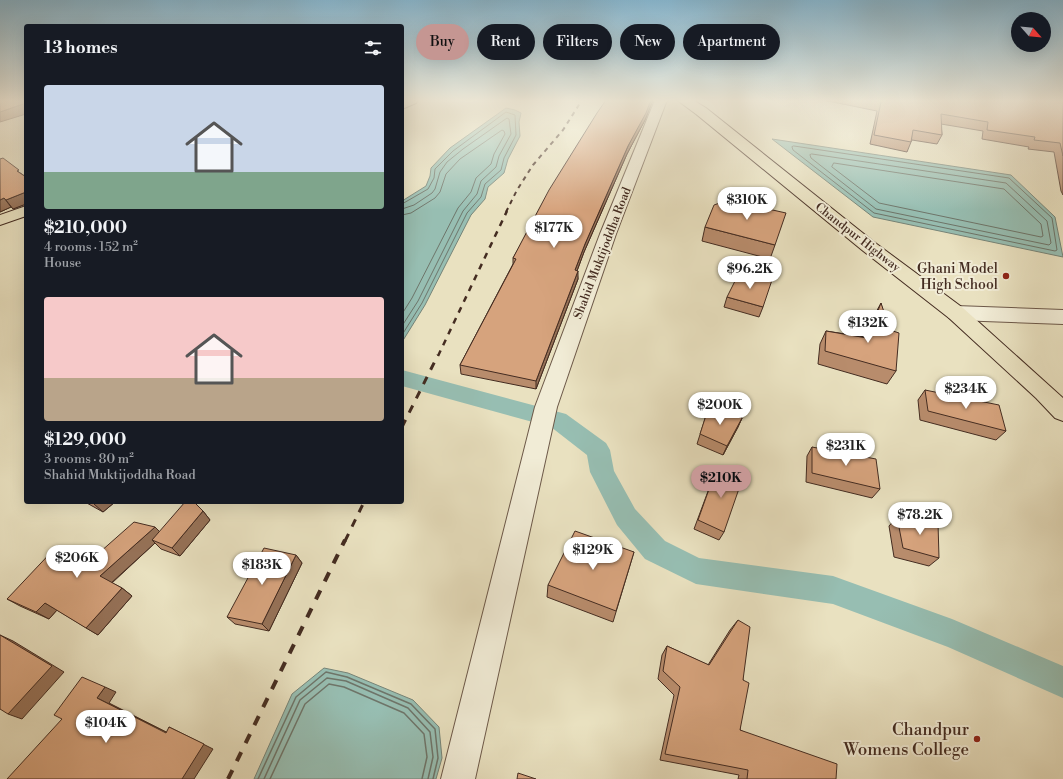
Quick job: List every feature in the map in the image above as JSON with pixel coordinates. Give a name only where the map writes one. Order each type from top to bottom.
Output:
[{"type":"main road","name":"Chandpur Highway","points":[[732,136],[868,246],[956,313],[1044,392],[1063,412]]},
{"type":"main road","points":[[0,220],[24,212]]},
{"type":"street","name":"Shahid Muktijoddha Road","points":[[458,779],[543,420],[608,234],[646,136]]},
{"type":"street","points":[[956,313],[1063,317]]},
{"type":"water","points":[[466,136],[520,136],[508,159],[504,173],[488,187],[485,199],[471,215],[425,305],[404,339],[404,200],[426,186],[431,168],[450,148]]},
{"type":"water","points":[[772,139],[1011,175],[1055,217],[1063,257],[873,217]]},
{"type":"water","points":[[324,668],[348,673],[413,700],[439,727],[442,758],[436,779],[254,779],[292,694]]},
{"type":"building","points":[[582,136],[633,136],[585,244],[575,270],[578,271],[536,381],[460,365],[516,259],[513,258],[549,190]]},
{"type":"building","points":[[881,136],[912,136],[911,142]]},
{"type":"building","points":[[1031,136],[1063,136],[1063,156],[1060,143],[1034,140],[1035,137]]},
{"type":"building","points":[[3,158],[24,176],[24,193],[6,200],[4,198],[0,200],[0,159]]},
{"type":"building","points":[[728,200],[786,213],[775,245],[705,227],[714,205]]},
{"type":"building","points":[[738,275],[772,280],[763,307],[727,297]]},
{"type":"building","points":[[881,303],[890,330],[899,333],[896,371],[825,351],[826,331],[867,338]]},
{"type":"building","points":[[925,390],[999,405],[1006,431],[928,411]]},
{"type":"building","points":[[709,406],[742,418],[727,446],[700,434]]},
{"type":"building","points":[[812,447],[876,459],[880,489],[812,473]]},
{"type":"building","points":[[717,467],[743,477],[724,532],[698,520]]},
{"type":"building","points":[[183,504],[196,504],[203,511],[172,548],[152,540]]},
{"type":"building","points":[[897,517],[938,523],[939,558],[903,548]]},
{"type":"building","points":[[134,522],[155,527],[100,576],[122,588],[86,628],[45,603],[36,612],[7,599],[57,546],[91,560]]},
{"type":"building","points":[[575,531],[634,552],[616,611],[548,585]]},
{"type":"building","points":[[264,548],[296,555],[262,624],[227,617]]},
{"type":"building","points":[[738,620],[750,627],[743,680],[749,683],[740,730],[837,764],[836,779],[747,779],[748,770],[665,754],[680,687],[663,671],[667,646],[709,665]]},
{"type":"building","points":[[0,635],[52,666],[8,714],[0,709]]},
{"type":"building","points":[[82,677],[105,687],[97,698],[166,733],[169,727],[204,744],[182,779],[7,779],[62,719],[54,715]]},
{"type":"building","points":[[518,773],[536,779],[517,779]]},
{"type":"waterway","points":[[404,379],[558,420],[598,450],[602,472],[626,517],[655,550],[696,571],[833,590],[952,634],[1063,682]]},
{"type":"railway","points":[[506,212],[517,190],[533,165],[558,136]]},
{"type":"railway","points":[[438,356],[507,211]]},
{"type":"railway","points":[[404,423],[438,355]]},
{"type":"railway","points":[[345,541],[363,504]]},
{"type":"railway","points":[[228,779],[345,540]]},
{"type":"place","name":"Ghani Model High School","points":[[1006,276]]},
{"type":"place","name":"Chandpur Womens College","points":[[977,739]]}]
